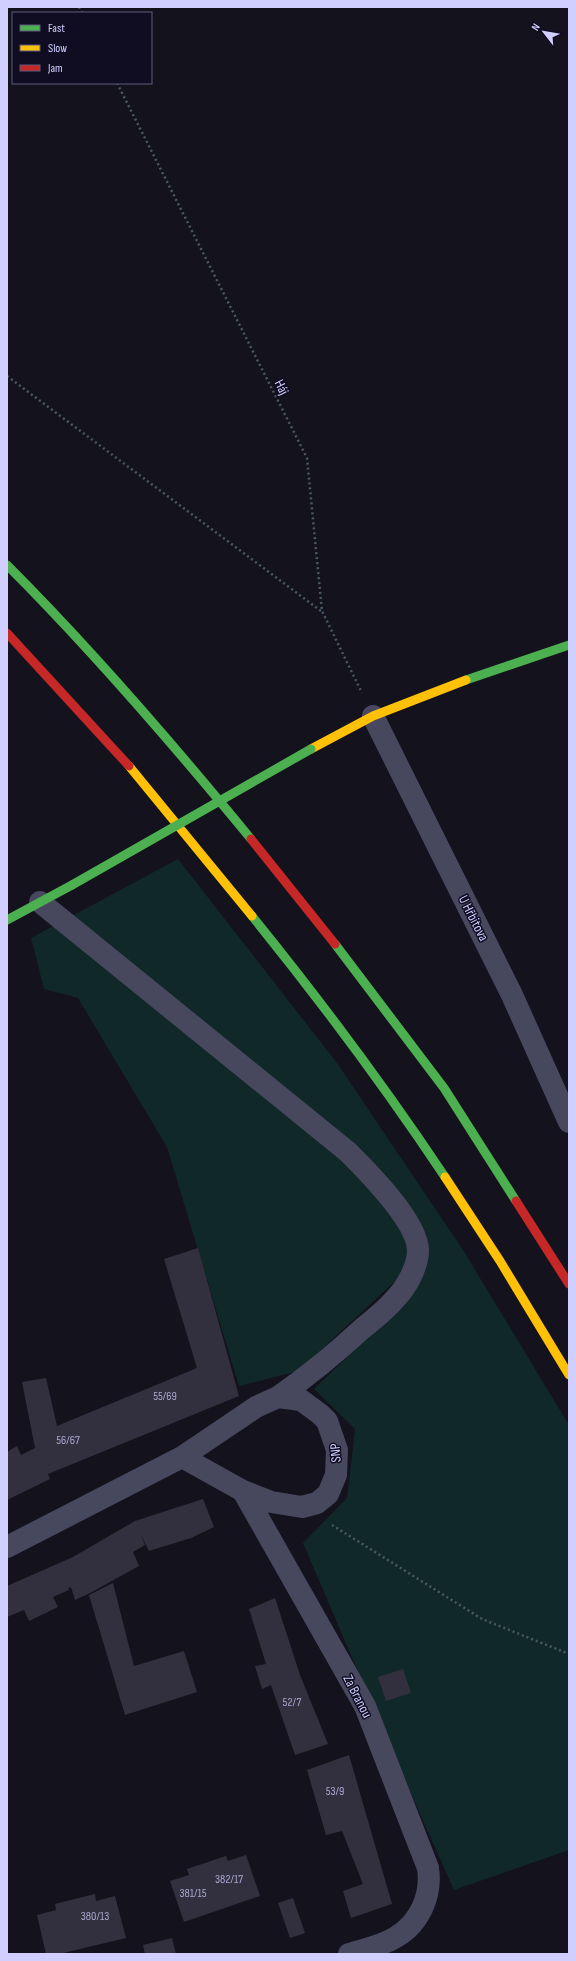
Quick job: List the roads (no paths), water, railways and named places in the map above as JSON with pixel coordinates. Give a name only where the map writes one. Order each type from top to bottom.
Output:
[{"type":"main road","points":[[7,565],[60,618],[177,749],[317,920],[444,1088],[569,1284]]},
{"type":"main road","points":[[7,633],[141,779],[285,957],[405,1117],[500,1261],[569,1375]]},
{"type":"main road","points":[[7,920],[72,885],[311,749],[373,716],[491,671],[569,645]]},
{"type":"street","name":"U Hřbitova","points":[[373,716],[512,995],[569,1122]]},
{"type":"street","points":[[40,902],[348,1152],[376,1180],[401,1213],[413,1234],[418,1250],[413,1272],[396,1299],[316,1371],[278,1398]]},
{"type":"street","name":"SNP","points":[[7,1547],[182,1458],[256,1407],[278,1398],[301,1400],[320,1414],[330,1426],[337,1450],[336,1475],[328,1494],[317,1503],[302,1507],[270,1502],[242,1491],[182,1458]]},
{"type":"street","name":"Za Branou","points":[[242,1491],[365,1706],[428,1868],[429,1889],[419,1914],[409,1927],[396,1937],[378,1946],[349,1954]]}]
